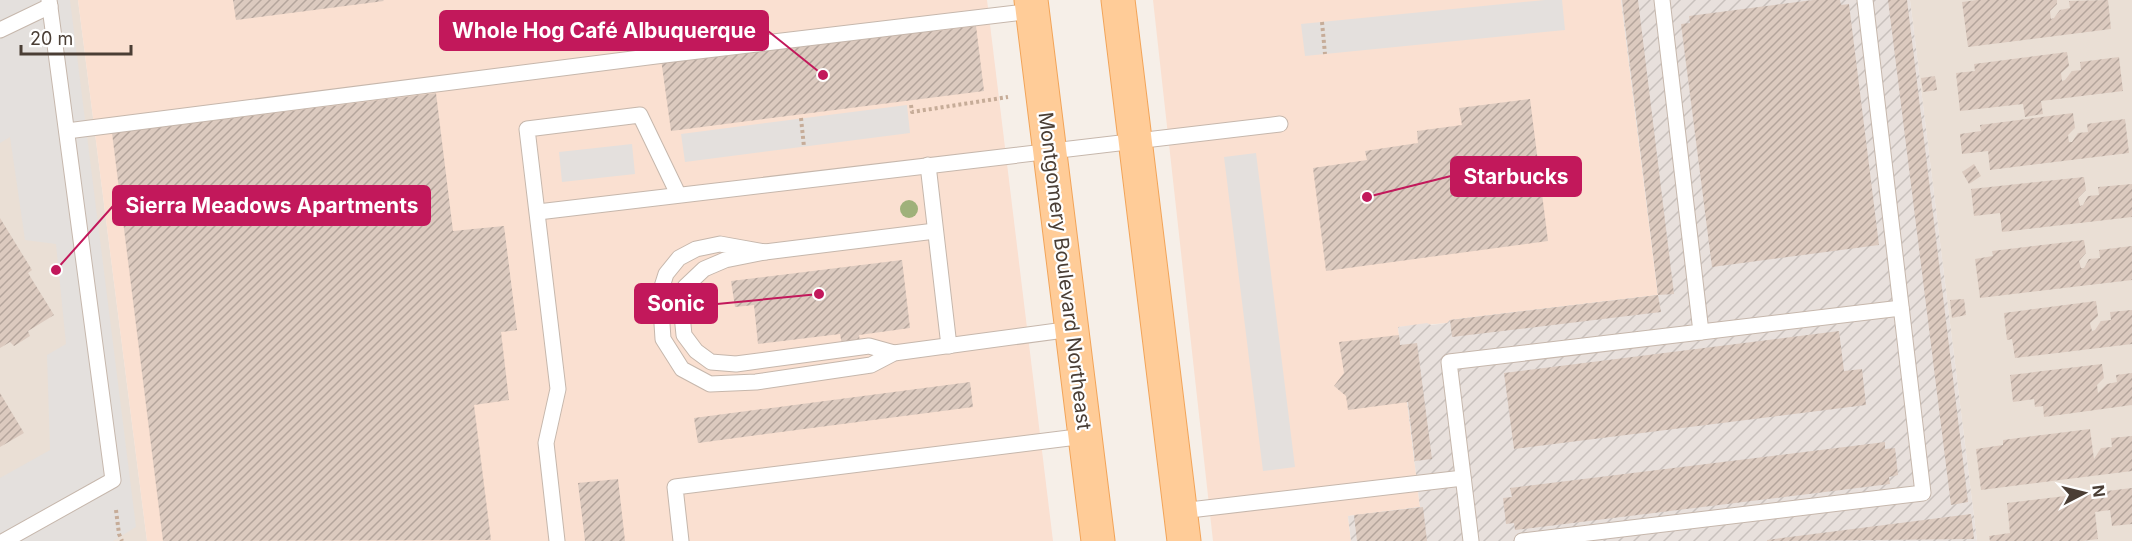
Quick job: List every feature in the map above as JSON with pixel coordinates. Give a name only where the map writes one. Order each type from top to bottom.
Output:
[{"type":"main road","points":[[1118,0],[1183,526]]},
{"type":"main road","name":"Montgomery Boulevard Northeast","points":[[1032,5],[1098,541]]},
{"type":"lane","points":[[1662,0],[1701,332]]},
{"type":"lane","points":[[1522,541],[1923,493],[1865,0]]},
{"type":"lane","points":[[0,30],[50,3],[113,480],[4,541]]},
{"type":"lane","points":[[67,131],[656,56],[1032,5]]},
{"type":"lane","points":[[557,541],[546,443],[558,389],[527,129],[640,115],[678,194]]},
{"type":"lane","points":[[538,212],[1280,124]]},
{"type":"lane","points":[[928,165],[949,346]]},
{"type":"lane","points":[[894,353],[869,346],[735,364],[711,362],[696,351],[684,335],[681,305],[686,287],[704,268],[725,260],[765,252],[935,231]]},
{"type":"lane","points":[[765,252],[720,244],[696,249],[680,258],[666,274],[660,293],[663,339],[682,369],[710,384],[756,382],[870,365],[894,353],[1072,328]]},
{"type":"lane","points":[[1471,541],[1449,362],[1901,308]]},
{"type":"lane","points":[[681,541],[675,487],[1085,436]]},
{"type":"lane","points":[[1183,526],[1463,478]]},
{"type":"path","points":[[1322,22],[1325,54]]},
{"type":"path","points":[[911,105],[912,112],[1009,97]]},
{"type":"path","points":[[801,118],[804,147]]},
{"type":"shaded area","points":[[0,0],[78,0],[147,541],[0,541]]},
{"type":"shaded area","points":[[0,0],[70,0],[136,527],[113,541],[0,541],[0,478],[50,450],[47,355],[66,344],[56,244],[25,240],[10,137],[0,143]]},
{"type":"shaded area","points":[[78,0],[987,0],[1053,541],[147,541]]},
{"type":"shaded area","points":[[1153,0],[1621,0],[1658,295],[1450,320],[1448,323],[1398,327],[1420,507],[1348,516],[1351,541],[1213,541]]},
{"type":"shaded area","points":[[1562,0],[1565,30],[1305,56],[1301,24]]},
{"type":"shaded area","points":[[1621,0],[1910,0],[1977,541],[1351,541],[1348,516],[1420,507],[1398,327],[1427,323],[1431,325],[1447,323],[1450,320],[1658,295]]},
{"type":"shaded area","points":[[1910,0],[2132,0],[2132,541],[1977,541]]},
{"type":"shaded area","points":[[907,105],[910,133],[685,162],[681,134]]},
{"type":"shaded area","points":[[632,144],[635,174],[562,182],[559,152]]},
{"type":"shaded area","points":[[1256,153],[1295,467],[1263,471],[1224,157]]},
{"type":"building","points":[[233,0],[383,0],[384,1],[236,20]]},
{"type":"building","points":[[1622,0],[1638,0],[1674,294],[1658,295]]},
{"type":"building","points":[[1813,0],[1840,0],[1841,5],[1849,4],[1879,245],[1712,267],[1681,24],[1690,23],[1689,16]]},
{"type":"building","points":[[1888,0],[1907,0],[1968,502],[1951,505]]},
{"type":"building","points":[[2057,0],[2057,4],[2050,11],[2051,19],[2060,10],[2070,8],[2069,1],[2108,0],[2111,29],[1968,47],[1962,2]]},
{"type":"building","points":[[936,25],[937,31],[976,26],[984,91],[671,131],[661,59]]},
{"type":"building","points":[[2067,52],[2069,66],[2061,73],[2062,81],[2072,71],[2081,70],[2080,62],[2119,57],[2123,91],[2041,101],[2043,114],[2025,117],[2023,104],[1960,111],[1956,73],[1975,71],[1974,64]]},
{"type":"building","points":[[1935,76],[1937,90],[1923,92],[1921,78]]},
{"type":"building","points":[[436,93],[453,231],[504,226],[517,330],[501,332],[509,400],[474,405],[491,540],[163,541],[112,133]]},
{"type":"building","points":[[1530,99],[1548,241],[1326,271],[1313,168],[1367,160],[1365,151],[1418,143],[1417,131],[1462,125],[1459,108]]},
{"type":"building","points":[[2073,113],[2075,128],[2068,135],[2069,142],[2072,142],[2078,133],[2088,132],[2087,124],[2125,119],[2129,153],[1990,170],[1988,151],[1962,154],[1960,134],[1981,131],[1980,125]]},
{"type":"building","points":[[1974,164],[1981,176],[1969,184],[1962,172]]},
{"type":"building","points":[[2084,177],[2086,190],[2078,198],[2080,206],[2088,196],[2099,195],[2098,187],[2132,184],[2132,217],[2002,232],[2000,213],[1974,216],[1971,189]]},
{"type":"building","points":[[0,218],[32,270],[28,273],[54,315],[28,331],[30,336],[14,346],[10,342],[0,348]]},
{"type":"building","points":[[2084,240],[2086,253],[2079,261],[2081,268],[2084,268],[2089,259],[2100,258],[2099,250],[2132,246],[2132,280],[1980,298],[1975,259],[1993,256],[1992,251]]},
{"type":"building","points":[[902,260],[910,328],[859,335],[860,343],[842,345],[840,334],[758,344],[754,305],[735,307],[731,281]]},
{"type":"building","points":[[1658,295],[1661,312],[1452,337],[1450,320]]},
{"type":"building","points":[[1964,299],[1966,315],[1952,318],[1950,300]]},
{"type":"building","points":[[2096,301],[2098,316],[2090,323],[2092,331],[2101,321],[2111,320],[2110,312],[2132,310],[2132,344],[2015,358],[2012,339],[2007,340],[2004,313]]},
{"type":"building","points":[[1839,331],[1844,371],[1862,369],[1866,405],[1514,449],[1504,373]]},
{"type":"building","points":[[1399,335],[1400,345],[1417,343],[1432,459],[1415,461],[1408,402],[1348,410],[1346,396],[1334,386],[1344,373],[1339,342]]},
{"type":"building","points":[[2102,364],[2104,378],[2097,385],[2098,393],[2107,384],[2117,382],[2116,375],[2132,373],[2132,405],[2044,417],[2043,406],[2035,407],[2034,399],[2013,402],[2010,375]]},
{"type":"building","points":[[970,382],[973,407],[698,443],[694,418]]},
{"type":"building","points":[[0,393],[24,433],[0,447]]},
{"type":"building","points":[[2090,429],[2094,459],[2101,448],[2112,447],[2111,438],[2132,436],[2132,471],[1981,490],[1976,449],[2003,445],[2003,440]]},
{"type":"building","points":[[1885,442],[1885,449],[1895,448],[1898,475],[1889,477],[1890,484],[1515,530],[1514,523],[1506,524],[1503,498],[1512,497],[1510,488]]},
{"type":"building","points":[[618,479],[625,541],[585,541],[578,483]]},
{"type":"building","points":[[2132,488],[2132,524],[2112,526],[2110,510],[2095,512],[2098,539],[1990,541],[1989,536],[2010,533],[2007,503]]},
{"type":"building","points":[[1423,507],[1427,541],[1357,541],[1354,515]]},
{"type":"building","points":[[1971,514],[1974,539],[1767,541],[1767,540]]},
{"type":"place","name":"Whole Hog Café Albuquerque","points":[[823,75]]},
{"type":"place","name":"Starbucks","points":[[1367,197]]},
{"type":"place","name":"Sierra Meadows Apartments","points":[[56,270]]},
{"type":"place","name":"Sonic","points":[[819,294]]}]
